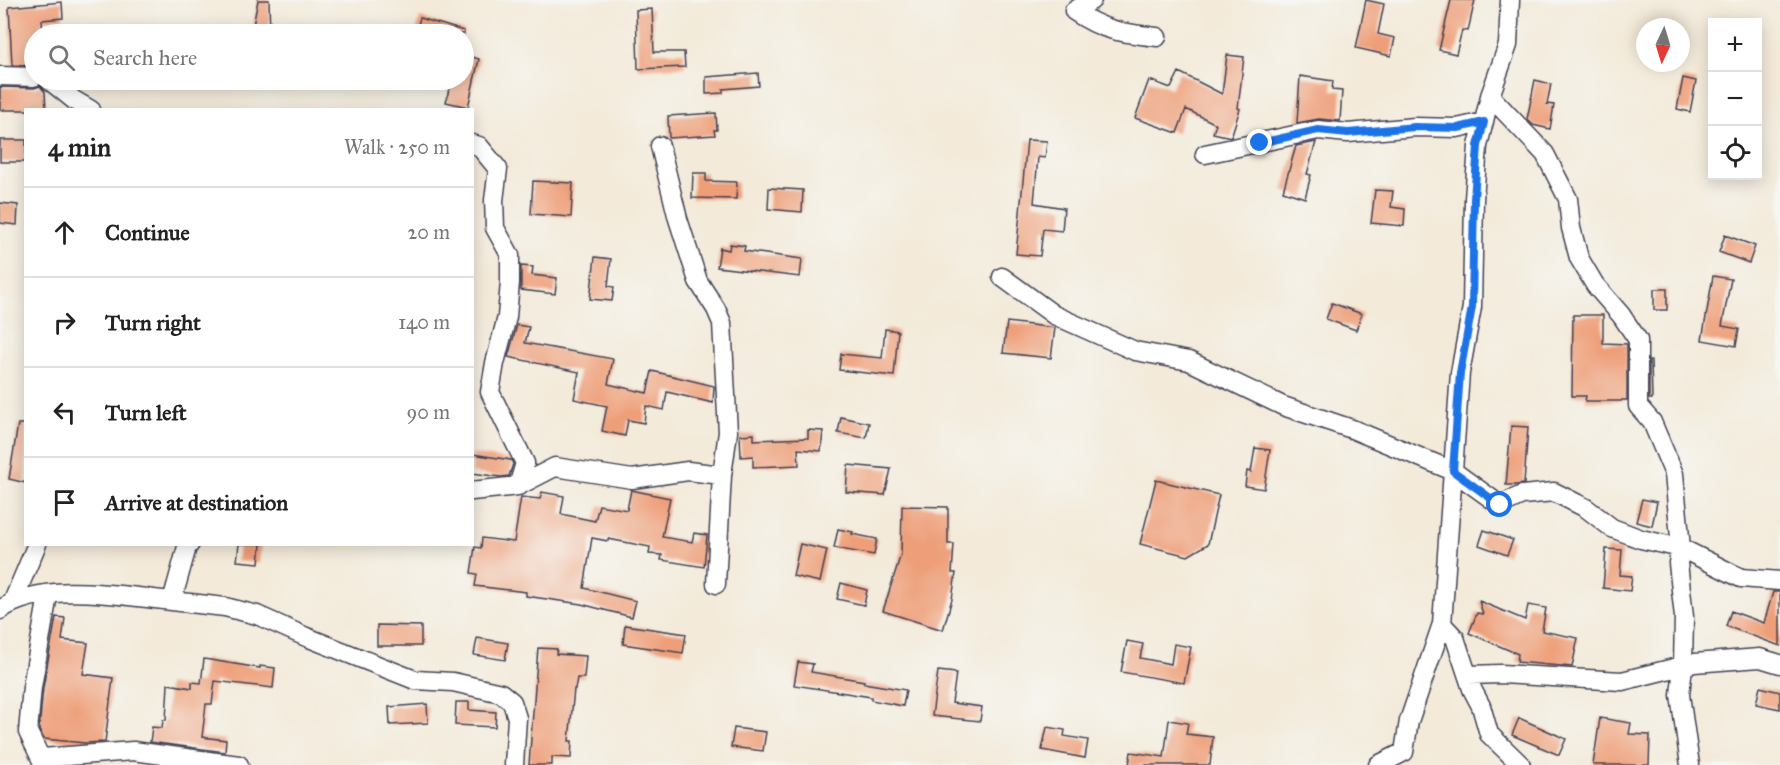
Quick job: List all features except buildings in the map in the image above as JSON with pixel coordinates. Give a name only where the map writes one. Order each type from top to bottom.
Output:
[{"type":"street","points":[[1092,0],[1074,11],[1091,23],[1117,33],[1157,37]]},
{"type":"street","points":[[1378,765],[1404,752],[1409,721],[1442,624],[1460,373],[1472,307],[1474,199],[1478,146],[1490,96],[1508,45],[1510,0]]},
{"type":"street","points":[[0,76],[24,77]]},
{"type":"street","points":[[62,90],[88,108]]},
{"type":"street","points":[[1490,96],[1545,154],[1568,199],[1571,228],[1579,258],[1595,285],[1622,315],[1638,339],[1638,406],[1652,422],[1674,474],[1681,548],[1678,563],[1684,617],[1680,695],[1690,765]]},
{"type":"street","points":[[1205,154],[1318,130],[1348,133],[1415,127],[1458,128],[1484,122]]},
{"type":"street","points":[[474,145],[479,146],[498,170],[494,200],[495,228],[510,255],[507,317],[490,392],[525,463],[518,486]]},
{"type":"street","points":[[660,146],[678,219],[698,281],[722,323],[728,432],[722,475],[717,584]]},
{"type":"street","points":[[1002,277],[1054,315],[1135,351],[1189,361],[1283,406],[1352,429],[1453,471],[1500,505],[1522,495],[1554,492],[1586,508],[1612,528],[1681,548],[1741,578],[1780,581]]},
{"type":"street","points":[[474,490],[518,486],[555,467],[632,479],[688,471],[722,475]]},
{"type":"street","points":[[6,606],[36,546]]},
{"type":"street","points":[[172,601],[188,546]]},
{"type":"street","points":[[6,606],[73,591],[225,607],[257,615],[415,680],[453,682],[501,693],[512,702],[517,718],[514,765]]},
{"type":"street","points":[[48,595],[32,687],[28,732],[43,762],[133,751],[239,765]]},
{"type":"street","points":[[1442,624],[1455,638],[1472,689],[1481,706],[1489,734],[1521,765]]},
{"type":"street","points":[[1468,675],[1501,674],[1622,681],[1694,663],[1760,658],[1780,664]]},
{"type":"route","points":[[1260,143],[1318,130],[1348,133],[1415,127],[1458,128],[1484,122],[1478,146],[1474,199],[1472,307],[1460,373],[1453,471],[1500,505]]}]
